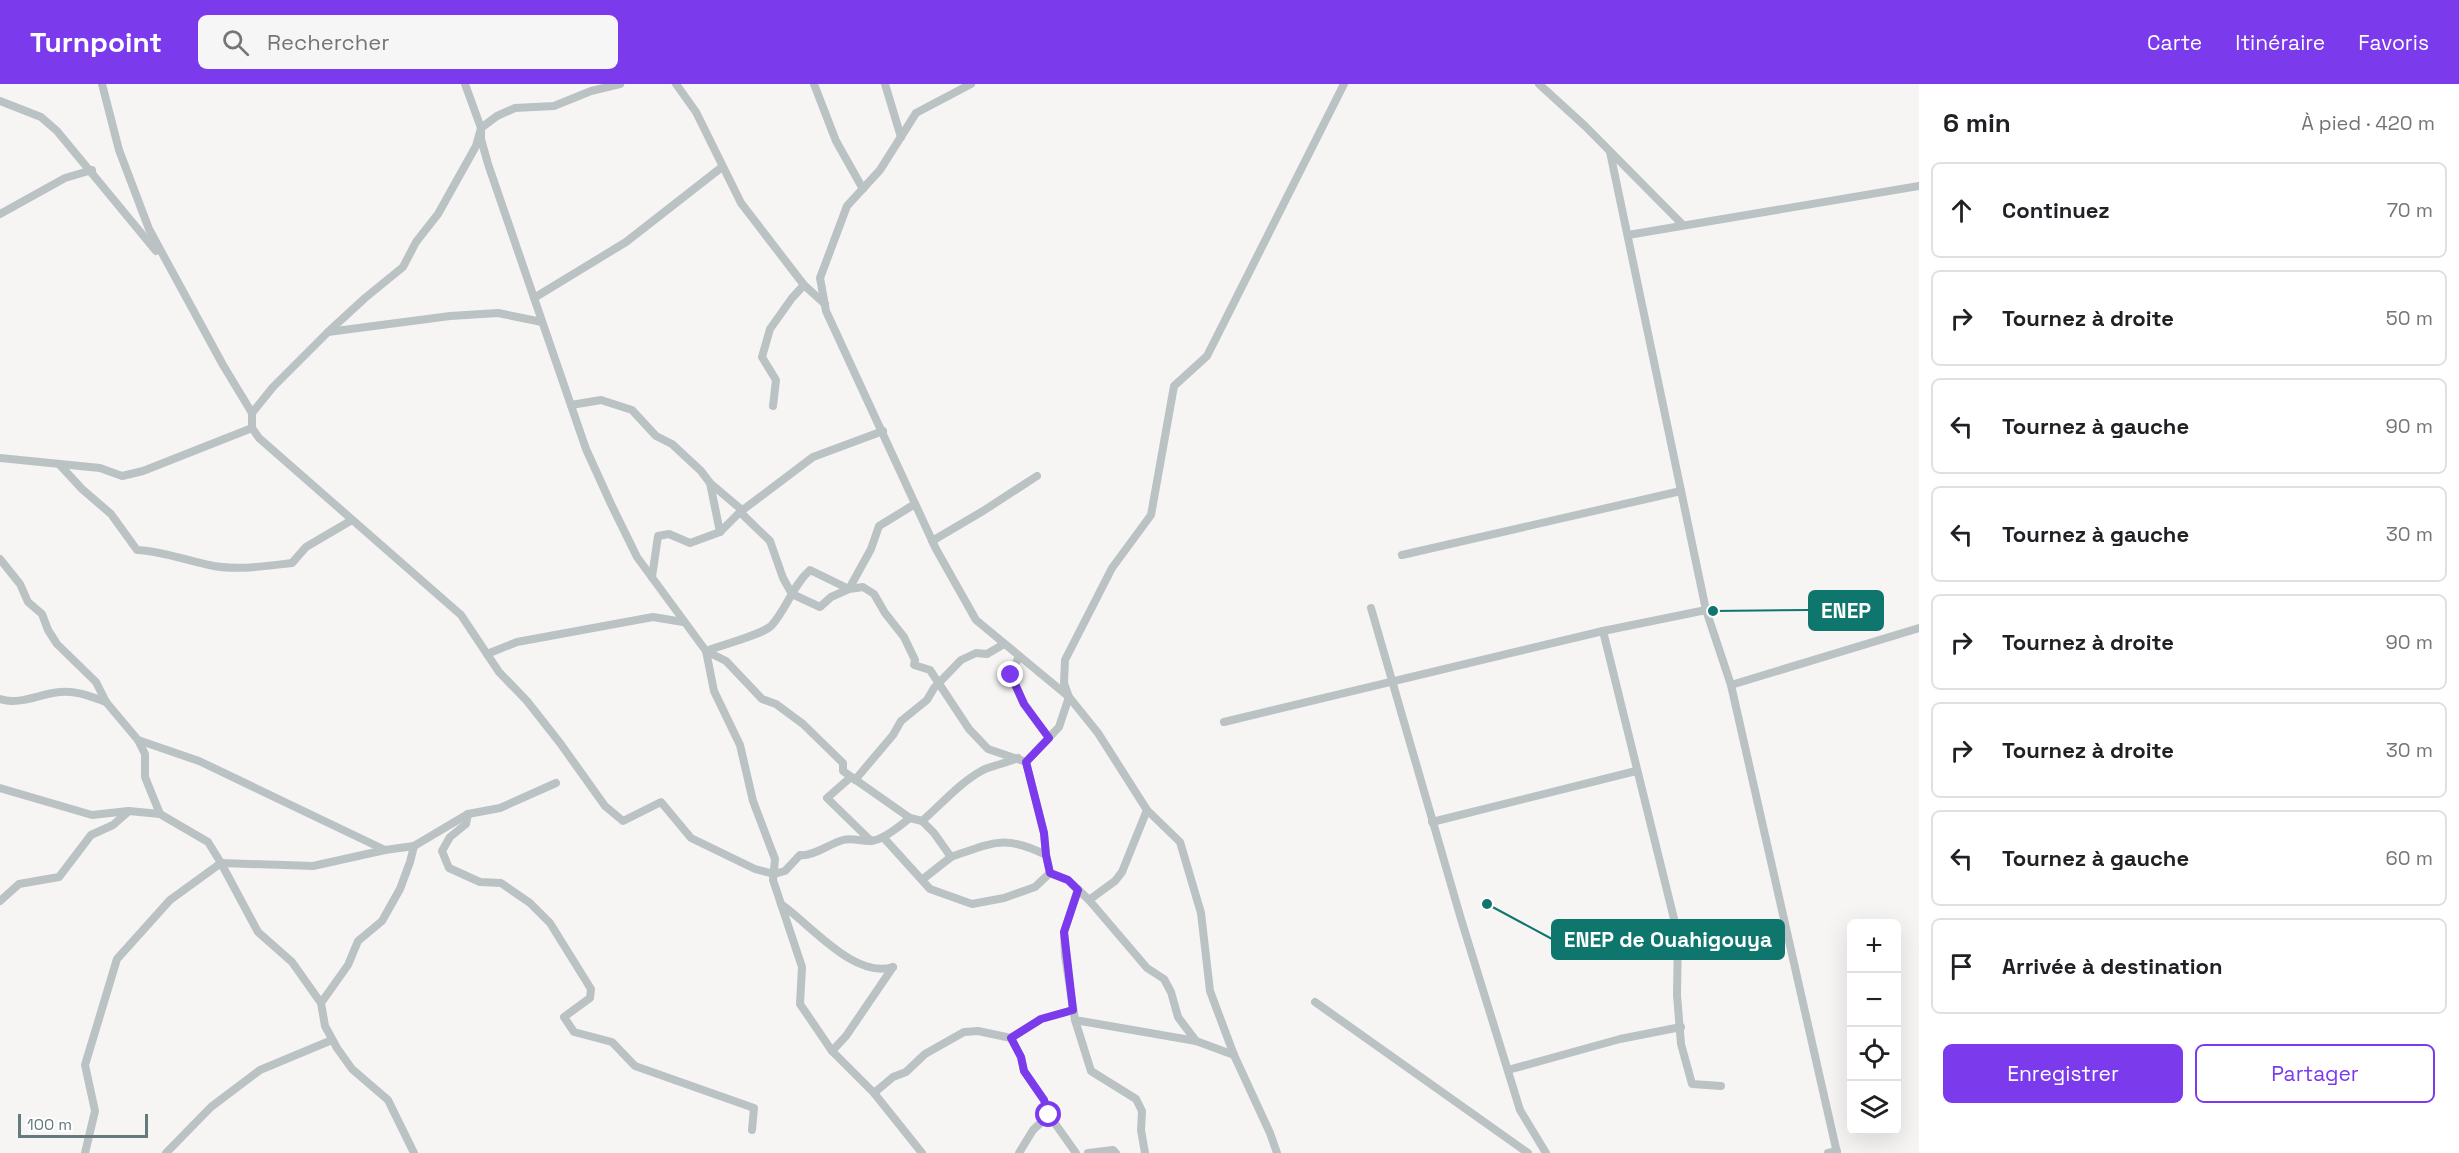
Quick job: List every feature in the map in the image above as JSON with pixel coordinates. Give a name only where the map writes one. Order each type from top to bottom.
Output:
[{"type":"street","points":[[102,84],[119,150],[149,229],[223,365],[252,413],[252,428],[259,438],[461,615],[499,672],[527,701],[575,762],[605,806],[623,821],[661,802],[691,838],[755,869],[774,874],[785,871],[800,855],[810,855],[830,843],[846,838],[867,842],[883,837],[910,818]]},
{"type":"street","points":[[465,84],[481,128],[481,139],[489,164],[586,449],[637,557],[706,651],[726,661],[762,699],[776,704],[815,735],[843,763],[843,771],[853,779],[910,818],[922,821],[934,833],[951,857]]},
{"type":"street","points":[[252,413],[273,387],[328,332],[403,267],[416,242],[438,214],[476,146],[481,128],[496,116],[515,108],[554,106],[591,91],[620,84]]},
{"type":"street","points":[[676,84],[696,112],[741,203],[804,285],[825,304]]},
{"type":"street","points":[[814,84],[836,141],[863,189]]},
{"type":"street","points":[[885,84],[901,137]]},
{"type":"street","points":[[971,84],[916,113],[880,171],[847,207],[820,278],[825,304],[915,504],[976,620],[1069,697],[1098,733],[1147,810],[1180,842],[1201,913],[1210,991],[1234,1055],[1277,1153]]},
{"type":"street","points":[[922,821],[961,784],[986,769],[1022,760],[1059,727],[1069,697],[1064,683],[1065,660],[1112,568],[1151,515],[1174,386],[1207,356],[1344,84]]},
{"type":"street","points":[[1539,84],[1585,126],[1682,224]]},
{"type":"street","points":[[0,101],[41,117],[57,131],[92,170],[171,269]]},
{"type":"street","points":[[1610,152],[1706,610],[1731,685],[1834,1152]]},
{"type":"street","points":[[534,298],[626,242],[722,167]]},
{"type":"street","points":[[0,214],[65,178],[92,170]]},
{"type":"street","points":[[1628,235],[1682,224],[1919,186]]},
{"type":"street","points":[[773,406],[776,380],[762,357],[770,329],[804,285]]},
{"type":"street","points":[[328,332],[450,316],[498,313],[542,322]]},
{"type":"street","points":[[571,405],[601,400],[632,410],[656,436],[672,444],[770,541],[783,578],[792,594],[820,606],[831,597],[849,589],[863,587],[874,594],[885,613],[904,637],[915,660],[914,665],[930,670],[969,729],[988,749],[1022,760]]},
{"type":"street","points":[[0,458],[100,468],[122,476],[143,471],[252,428]]},
{"type":"street","points":[[652,577],[658,536],[669,534],[690,543],[720,532],[741,511],[813,458],[883,431]]},
{"type":"street","points":[[59,464],[82,489],[111,514],[136,550],[155,551],[211,566],[262,567],[292,563],[306,547],[352,520]]},
{"type":"street","points":[[933,541],[983,512],[1036,476]]},
{"type":"street","points":[[710,483],[720,532]]},
{"type":"street","points":[[1402,555],[1681,491]]},
{"type":"street","points":[[849,589],[871,549],[879,526],[915,504]]},
{"type":"street","points":[[0,559],[20,585],[28,602],[42,614],[57,645],[96,682],[106,702],[138,740],[145,754],[145,777],[160,814]]},
{"type":"street","points":[[706,651],[746,638],[771,626],[810,570],[849,589]]},
{"type":"street","points":[[1371,608],[1432,822],[1520,1110],[1546,1153]]},
{"type":"street","points":[[1224,722],[1603,631],[1706,610]]},
{"type":"street","points":[[488,654],[520,641],[653,617],[683,622]]},
{"type":"street","points":[[1731,685],[1919,628]]},
{"type":"street","points":[[1603,631],[1678,935],[1677,995],[1682,1044],[1692,1084],[1721,1086]]},
{"type":"street","points":[[871,841],[827,798],[853,779],[893,735],[901,721],[927,700],[938,683],[961,660],[976,653],[987,654],[1004,644]]},
{"type":"street","points":[[706,651],[714,691],[740,745],[753,801],[775,859],[773,880],[802,966],[800,1004],[832,1051],[874,1093],[921,1153]]},
{"type":"street","points":[[1019,656],[1011,675],[1024,704],[1049,738]]},
{"type":"street","points":[[0,699],[21,700],[61,692],[83,694],[106,702]]},
{"type":"street","points":[[138,740],[199,761],[385,850]]},
{"type":"street","points":[[1022,760],[1044,833],[1050,873]]},
{"type":"street","points":[[1432,822],[1636,771]]},
{"type":"street","points":[[85,1153],[95,1111],[85,1065],[117,959],[170,900],[220,863],[313,866],[414,846],[468,814],[500,808],[556,783]]},
{"type":"street","points":[[0,788],[92,815],[129,811],[160,814],[208,842],[258,932],[292,962],[321,1003],[325,1026],[332,1040],[352,1069],[388,1100],[414,1153]]},
{"type":"street","points":[[1089,900],[1115,881],[1122,872],[1147,810]]},
{"type":"street","points":[[0,901],[19,884],[59,877],[91,835],[113,825],[129,811]]},
{"type":"street","points":[[468,814],[466,824],[450,837],[442,851],[449,868],[480,882],[501,883],[530,903],[550,923],[591,988],[590,998],[564,1017],[573,1032],[612,1042],[635,1066],[754,1108],[752,1130]]},
{"type":"street","points":[[883,837],[930,889],[972,904],[1004,898],[1035,887],[1050,873]]},
{"type":"street","points":[[923,879],[951,857],[987,844],[1010,842],[1026,845],[1046,855]]},
{"type":"street","points":[[321,1003],[348,965],[358,941],[382,921],[411,862],[414,846]]},
{"type":"street","points":[[1050,873],[1068,880],[1089,900],[1147,968],[1164,979],[1171,992],[1178,1017],[1196,1041]]},
{"type":"street","points":[[1078,890],[1064,932],[1075,1020],[1091,1071],[1136,1099],[1142,1111],[1141,1130],[1145,1153]]},
{"type":"street","points":[[781,904],[801,918],[821,939],[847,958],[881,970],[892,967],[846,1036],[832,1051]]},
{"type":"street","points":[[1315,1002],[1528,1153]]},
{"type":"street","points":[[874,1093],[893,1077],[906,1072],[925,1054],[964,1032],[978,1031],[1011,1038],[1041,1019],[1073,1010]]},
{"type":"street","points":[[1075,1020],[1196,1041],[1234,1055]]},
{"type":"street","points":[[1508,1070],[1620,1039],[1681,1027]]},
{"type":"street","points":[[1011,1038],[1021,1057],[1024,1071],[1044,1100],[1049,1115],[1076,1153]]},
{"type":"street","points":[[166,1153],[212,1107],[260,1070],[332,1040]]},
{"type":"street","points":[[1019,1153],[1033,1130],[1049,1115]]},
{"type":"street","points":[[1088,1153],[1113,1150],[1116,1153]]},
{"type":"place","name":"ENEP","points":[[1713,611]]},
{"type":"place","name":"ENEP de Ouahigouya","points":[[1487,904]]},
{"type":"route","points":[[1011,675],[1024,704],[1049,738],[1026,762],[1044,833],[1050,873],[1068,880],[1078,890],[1064,932],[1073,1010],[1041,1019],[1011,1038],[1021,1057],[1024,1071],[1044,1100],[1049,1115]]}]
